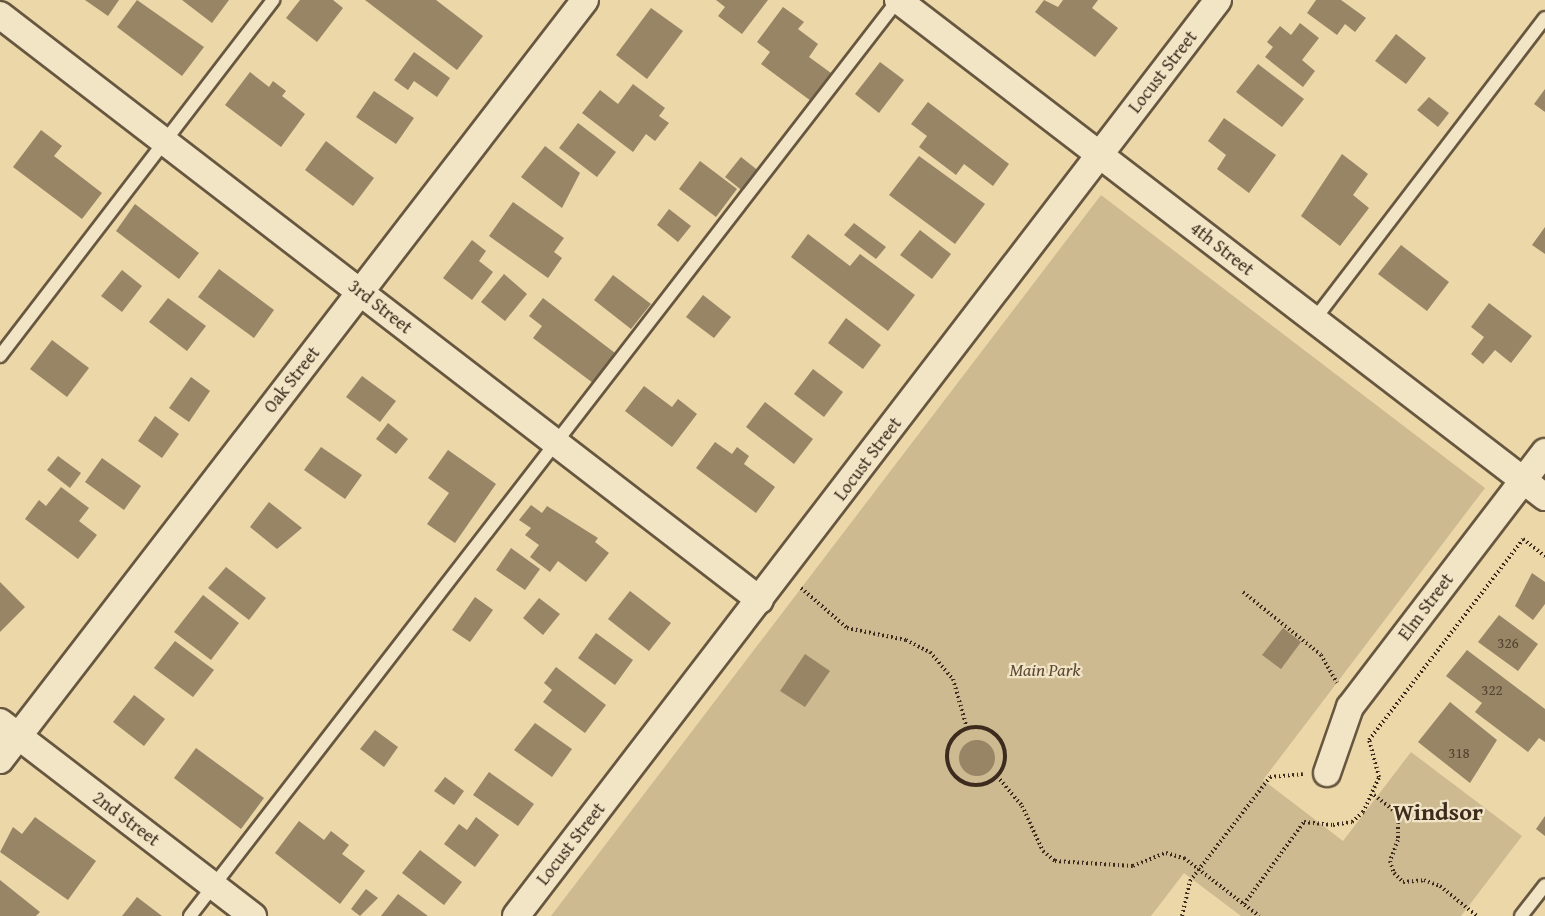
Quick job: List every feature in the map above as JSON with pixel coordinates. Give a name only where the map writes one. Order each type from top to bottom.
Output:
[{"type":"street","name":"Oak Street","points":[[0,760],[9,729],[360,292],[585,0]]},
{"type":"street","name":"4th Street","points":[[898,0],[1545,497]]},
{"type":"street","name":"Locust Street","points":[[516,916],[1218,0]]},
{"type":"street","name":"3rd Street","points":[[0,15],[760,600]]},
{"type":"street","name":"Elm Street","points":[[1327,772],[1350,707],[1545,452]]},
{"type":"street","name":"2nd Street","points":[[9,729],[253,916]]},
{"type":"lane","points":[[0,356],[273,0]]},
{"type":"lane","points":[[190,916],[898,0]]},
{"type":"lane","points":[[1314,320],[1545,18]]},
{"type":"lane","points":[[1521,916],[1545,885]]},
{"type":"path","points":[[1244,904],[1304,822],[1353,822],[1374,795],[1379,777],[1369,740],[1523,539],[1545,556]]},
{"type":"path","points":[[801,588],[846,628],[906,640],[930,652],[953,679],[967,728]]},
{"type":"path","points":[[1243,592],[1321,655],[1337,683]]},
{"type":"path","points":[[967,728],[987,729],[1002,743],[1005,764],[997,776],[976,786],[949,769],[947,749],[967,728]]},
{"type":"path","points":[[1182,916],[1198,870],[1270,777],[1327,772]]},
{"type":"path","points":[[997,776],[1055,861],[1133,866],[1166,853],[1198,870],[1259,916]]},
{"type":"path","points":[[1374,795],[1398,814],[1398,840],[1390,861],[1394,873],[1403,882],[1424,880],[1440,886],[1474,915]]},
{"type":"green space","name":"Main Park","points":[[1101,195],[1485,488],[1263,780],[1343,841],[1411,752],[1522,836],[1461,916],[1241,916],[1184,873],[1151,916],[551,916]]},
{"type":"building","points":[[85,0],[119,0],[108,16]]},
{"type":"building","points":[[137,0],[204,47],[182,76],[117,27]]},
{"type":"building","points":[[182,0],[229,0],[212,23]]},
{"type":"building","points":[[300,0],[333,0],[343,8],[317,42],[286,18]]},
{"type":"building","points":[[365,0],[436,0],[483,36],[457,70]]},
{"type":"building","points":[[716,0],[768,0],[742,34],[718,16],[725,7]]},
{"type":"building","points":[[1044,0],[1058,7],[1063,0],[1098,0],[1092,8],[1118,28],[1095,57],[1035,12]]},
{"type":"building","points":[[1316,0],[1341,0],[1366,18],[1355,32],[1345,24],[1337,35],[1307,13]]},
{"type":"building","points":[[783,7],[804,22],[798,29],[818,44],[809,57],[831,73],[811,101],[761,64],[770,52],[757,42]]},
{"type":"building","points":[[651,8],[683,31],[647,79],[616,55]]},
{"type":"building","points":[[1300,23],[1319,38],[1302,60],[1315,71],[1303,87],[1265,57],[1273,47],[1267,42],[1280,26],[1291,35]]},
{"type":"building","points":[[1396,34],[1426,58],[1406,84],[1375,61]]},
{"type":"building","points":[[414,52],[450,78],[437,97],[414,81],[408,90],[394,80]]},
{"type":"building","points":[[880,62],[904,80],[879,113],[855,94]]},
{"type":"building","points":[[1258,64],[1304,99],[1282,127],[1236,92]]},
{"type":"building","points":[[250,72],[269,87],[273,81],[286,91],[282,96],[305,114],[281,147],[225,105]]},
{"type":"building","points":[[633,84],[665,108],[659,116],[669,123],[655,141],[646,134],[633,152],[582,113],[600,90],[618,104]]},
{"type":"building","points":[[1545,89],[1545,112],[1534,104]]},
{"type":"building","points":[[374,91],[414,118],[396,144],[356,117]]},
{"type":"building","points":[[1429,97],[1449,113],[1438,127],[1417,110]]},
{"type":"building","points":[[928,102],[1009,164],[993,186],[964,164],[956,175],[919,147],[927,136],[911,124]]},
{"type":"building","points":[[1224,118],[1276,155],[1249,193],[1217,169],[1226,155],[1208,141]]},
{"type":"building","points":[[578,123],[616,152],[597,177],[559,148]]},
{"type":"building","points":[[41,130],[62,146],[54,156],[102,193],[82,219],[13,167]]},
{"type":"building","points":[[326,141],[374,178],[353,206],[305,170]]},
{"type":"building","points":[[545,146],[580,173],[562,208],[521,177]]},
{"type":"building","points":[[1342,154],[1368,174],[1353,195],[1369,208],[1340,246],[1301,216]]},
{"type":"building","points":[[919,156],[985,204],[955,244],[889,195]]},
{"type":"building","points":[[741,157],[760,172],[744,192],[725,177]]},
{"type":"building","points":[[700,161],[737,189],[716,217],[679,189]]},
{"type":"building","points":[[513,202],[564,238],[554,252],[562,258],[548,278],[489,236]]},
{"type":"building","points":[[135,204],[199,253],[179,279],[116,231]]},
{"type":"building","points":[[669,209],[691,226],[678,242],[657,225]]},
{"type":"building","points":[[854,223],[886,247],[876,259],[844,235]]},
{"type":"building","points":[[1545,227],[1545,254],[1532,245]]},
{"type":"building","points":[[920,230],[951,254],[932,279],[900,255]]},
{"type":"building","points":[[808,234],[850,266],[860,254],[915,295],[888,331],[791,257]]},
{"type":"building","points":[[472,240],[486,251],[479,261],[493,272],[472,300],[443,278]]},
{"type":"building","points":[[1401,245],[1449,282],[1427,311],[1378,274]]},
{"type":"building","points":[[219,269],[274,310],[254,338],[198,297]]},
{"type":"building","points":[[122,270],[142,286],[122,312],[101,296]]},
{"type":"building","points":[[504,274],[527,294],[505,321],[481,302]]},
{"type":"building","points":[[613,275],[651,304],[631,329],[594,300]]},
{"type":"building","points":[[703,295],[731,317],[714,338],[686,317]]},
{"type":"building","points":[[168,298],[206,326],[187,351],[149,322]]},
{"type":"building","points":[[543,298],[615,353],[593,383],[533,338],[542,326],[529,316]]},
{"type":"building","points":[[1489,303],[1532,336],[1511,363],[1495,350],[1483,364],[1471,354],[1484,337],[1471,327]]},
{"type":"building","points":[[846,318],[881,345],[863,369],[828,343]]},
{"type":"building","points":[[52,340],[89,368],[67,397],[30,369]]},
{"type":"building","points":[[813,369],[843,392],[824,417],[794,394]]},
{"type":"building","points":[[362,376],[396,401],[380,422],[346,397]]},
{"type":"building","points":[[191,377],[210,391],[189,422],[169,408]]},
{"type":"building","points":[[644,386],[672,407],[678,399],[697,414],[672,447],[625,411]]},
{"type":"building","points":[[765,402],[813,439],[794,464],[746,427]]},
{"type":"building","points":[[155,416],[179,434],[162,458],[138,441]]},
{"type":"building","points":[[388,423],[408,439],[396,454],[376,439]]},
{"type":"building","points":[[715,442],[732,454],[737,447],[749,456],[744,464],[775,487],[756,513],[696,468]]},
{"type":"building","points":[[321,447],[362,475],[345,499],[304,470]]},
{"type":"building","points":[[448,450],[496,484],[455,543],[427,524],[449,493],[428,478]]},
{"type":"building","points":[[58,456],[81,473],[70,488],[47,470]]},
{"type":"building","points":[[102,458],[141,486],[124,510],[85,482]]},
{"type":"building","points":[[61,487],[89,508],[79,521],[97,535],[78,559],[25,519],[39,500],[46,506]]},
{"type":"building","points":[[269,502],[302,528],[277,549],[250,527]]},
{"type":"building","points":[[531,505],[542,513],[547,506],[598,538],[595,542],[609,553],[586,582],[558,561],[550,572],[530,557],[539,545],[525,535],[531,528],[519,520]]},
{"type":"building","points":[[511,548],[540,569],[525,590],[496,570]]},
{"type":"building","points":[[226,567],[266,598],[249,620],[208,588]]},
{"type":"building","points":[[1532,573],[1545,582],[1545,604],[1533,620],[1515,606]]},
{"type":"building","points":[[0,582],[25,607],[0,632]]},
{"type":"building","points":[[630,591],[671,623],[649,651],[608,619]]},
{"type":"building","points":[[203,595],[239,623],[211,660],[174,632]]},
{"type":"building","points":[[475,597],[493,610],[470,642],[452,630]]},
{"type":"building","points":[[539,598],[560,614],[543,635],[523,618]]},
{"type":"building","points":[[1499,615],[1538,644],[1518,671],[1478,642]]},
{"type":"building","points":[[1283,628],[1301,642],[1281,669],[1262,655]]},
{"type":"building","points":[[596,633],[633,660],[615,685],[578,658]]},
{"type":"building","points":[[175,641],[214,670],[193,697],[154,668]]},
{"type":"building","points":[[1467,650],[1545,709],[1545,742],[1539,738],[1528,752],[1475,712],[1482,703],[1446,676]]},
{"type":"building","points":[[805,654],[830,671],[805,707],[780,691]]},
{"type":"building","points":[[556,667],[606,705],[585,733],[543,702],[552,690],[544,683]]},
{"type":"building","points":[[134,695],[165,719],[144,746],[113,722]]},
{"type":"building","points":[[1450,702],[1497,740],[1470,783],[1418,742]]},
{"type":"building","points":[[535,723],[572,749],[552,777],[514,750]]},
{"type":"building","points":[[375,730],[398,747],[384,767],[360,749]]},
{"type":"building","points":[[977,740],[990,745],[995,758],[990,771],[977,776],[964,771],[959,758],[964,745]]},
{"type":"building","points":[[196,748],[264,798],[241,829],[174,778]]},
{"type":"building","points":[[489,772],[534,804],[518,826],[473,795]]},
{"type":"building","points":[[445,777],[464,791],[454,805],[434,791]]},
{"type":"building","points":[[1545,816],[1545,836],[1536,829]]},
{"type":"building","points":[[35,817],[96,861],[68,900],[0,852],[13,827],[22,834]]},
{"type":"building","points":[[476,817],[499,835],[475,867],[444,844],[459,824],[467,830]]},
{"type":"building","points":[[299,821],[324,840],[331,831],[349,845],[342,854],[365,871],[340,904],[275,853]]},
{"type":"building","points":[[420,850],[462,882],[444,905],[402,873]]},
{"type":"building","points":[[0,880],[40,912],[36,916],[0,916]]},
{"type":"building","points":[[366,889],[378,898],[360,916],[351,909]]},
{"type":"building","points":[[398,894],[428,916],[381,916]]},
{"type":"building","points":[[137,897],[162,916],[122,916]]},
{"type":"district","name":"Windsor","points":[[1438,812]]}]
